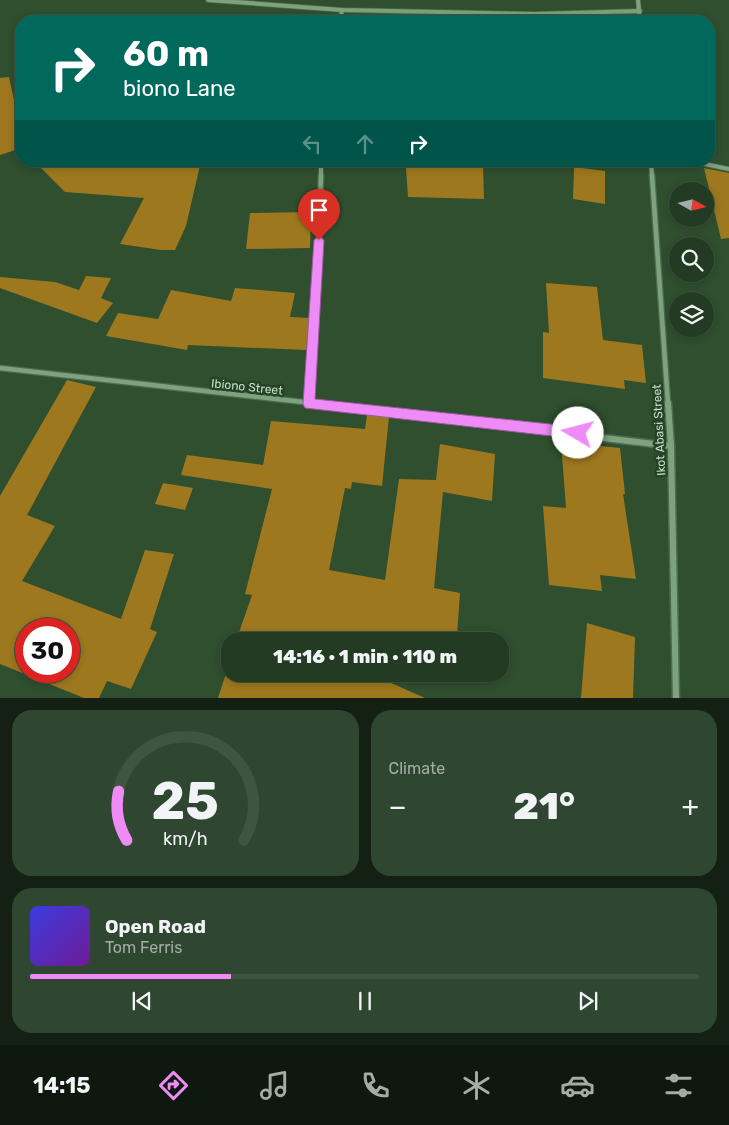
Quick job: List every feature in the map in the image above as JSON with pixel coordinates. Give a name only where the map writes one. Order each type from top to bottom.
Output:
[{"type":"street","points":[[208,0],[342,10],[535,14],[640,11]]},
{"type":"street","points":[[638,0],[640,15]]},
{"type":"street","points":[[341,15],[342,10]]},
{"type":"street","points":[[309,404],[319,240],[321,167]]},
{"type":"street","name":"Ikot Abasi Street","points":[[651,167],[671,446],[676,698]]},
{"type":"street","points":[[715,167],[729,170]]},
{"type":"street","name":"Ibiono Street","points":[[0,368],[309,404],[559,430],[671,446]]},
{"type":"building","points":[[9,77],[15,104],[15,150],[0,155],[0,78]]},
{"type":"building","points":[[40,167],[200,167],[186,226],[175,250],[161,250],[120,244],[144,198],[65,192]]},
{"type":"building","points":[[483,167],[484,199],[408,197],[406,168]]},
{"type":"building","points":[[574,167],[605,171],[605,204],[573,199]]},
{"type":"building","points":[[704,168],[729,173],[729,238],[721,239],[714,210],[714,182],[707,182]]},
{"type":"building","points":[[311,212],[310,248],[246,249],[250,213]]},
{"type":"building","points":[[86,276],[111,278],[101,298],[113,303],[97,323],[0,288],[0,277],[55,282],[79,290]]},
{"type":"building","points":[[546,283],[597,287],[603,340],[642,345],[646,383],[624,380],[625,389],[543,378],[543,332],[549,333]]},
{"type":"building","points":[[235,288],[295,293],[290,317],[310,318],[306,350],[188,345],[187,350],[106,336],[118,313],[158,319],[171,290],[231,301]]},
{"type":"building","points":[[67,380],[96,387],[27,515],[55,526],[22,581],[121,619],[145,550],[174,554],[150,629],[157,632],[131,689],[107,681],[99,698],[84,698],[47,683],[80,683],[80,618],[15,618],[15,670],[0,664],[0,496]]},
{"type":"building","points":[[367,415],[389,417],[382,486],[352,482],[351,489],[345,488],[329,570],[385,580],[399,479],[436,480],[440,444],[495,454],[492,501],[443,492],[434,588],[460,593],[457,632],[239,632],[252,595],[245,594],[272,489],[181,475],[187,455],[263,465],[271,421],[365,429]]},
{"type":"building","points":[[561,442],[620,448],[625,494],[623,494],[636,579],[600,575],[602,591],[549,585],[543,506],[566,508]]},
{"type":"building","points":[[163,483],[193,488],[185,510],[155,504]]},
{"type":"building","points":[[587,623],[635,637],[633,698],[581,698]]},
{"type":"building","points":[[223,682],[389,682],[425,698],[218,698]]},
{"type":"route","points":[[319,240],[309,404],[578,433]]}]
